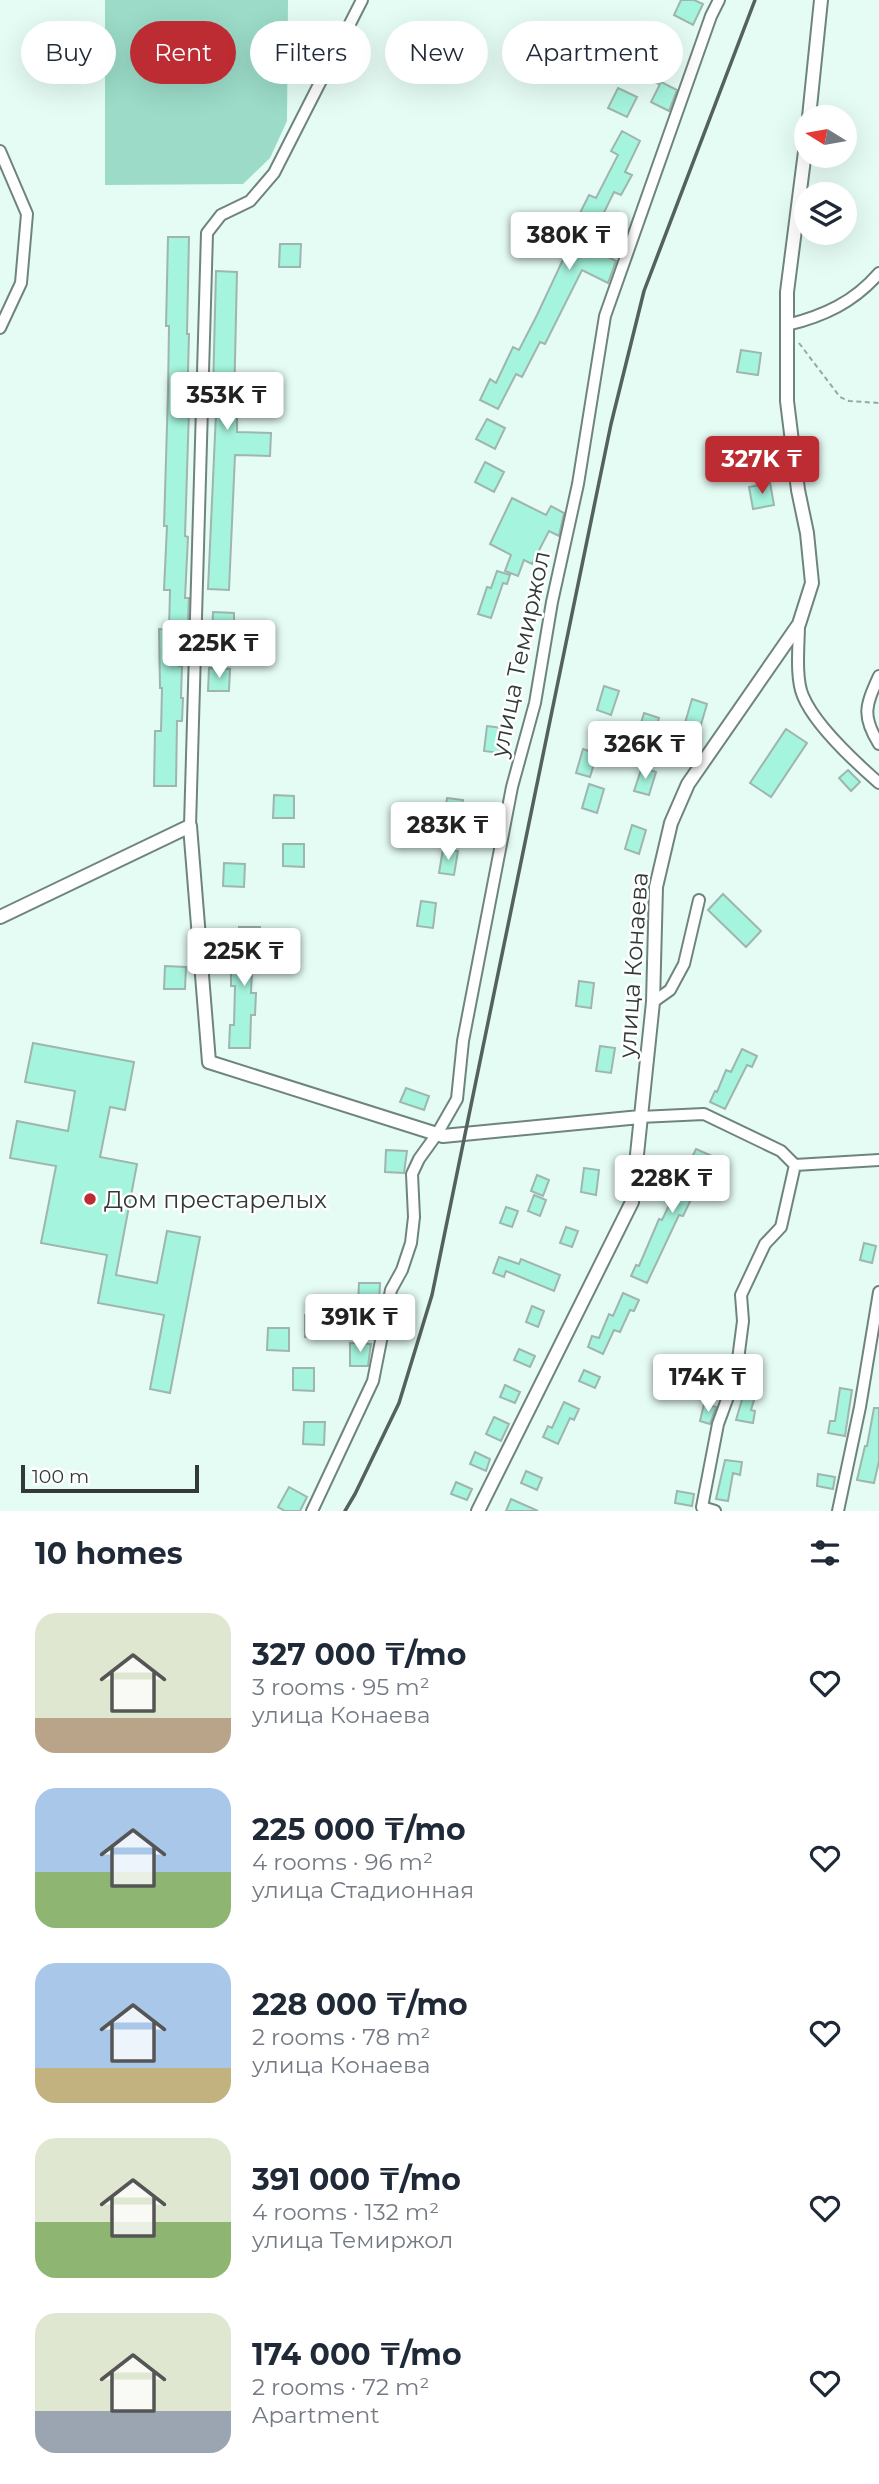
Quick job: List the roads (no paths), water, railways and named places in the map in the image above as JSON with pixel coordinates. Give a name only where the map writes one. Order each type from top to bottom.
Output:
[{"type":"street","points":[[362,0],[274,173],[250,201],[221,215],[207,233],[190,826],[209,1062],[443,1136],[640,1117],[704,1114],[781,1151],[795,1165],[879,1160]]},
{"type":"street","name":"улица Темиржол","points":[[312,1511],[373,1381],[391,1290],[402,1270],[411,1242],[414,1217],[412,1174],[457,1099],[466,1028],[512,787],[535,703],[552,602],[578,484],[605,316],[706,29],[719,0]]},
{"type":"street","points":[[811,105],[821,0]]},
{"type":"street","points":[[0,151],[27,214],[21,283],[0,328]]},
{"type":"street","name":"улица Конаева","points":[[478,1511],[632,1202],[653,1002],[656,887],[671,823],[688,784],[799,624],[812,583],[787,401],[787,292],[803,168]]},
{"type":"street","points":[[787,325],[816,318],[843,305],[879,273]]},
{"type":"street","points":[[799,624],[802,695],[821,723],[856,763],[879,783]]},
{"type":"street","points":[[879,676],[866,704],[870,730],[879,744]]},
{"type":"street","points":[[0,917],[190,826]]},
{"type":"street","points":[[653,1002],[670,990],[684,964],[699,900]]},
{"type":"street","points":[[715,1511],[701,1509],[718,1424],[736,1375],[743,1321],[741,1295],[765,1244],[781,1227],[795,1165]]},
{"type":"street","points":[[838,1511],[860,1407],[879,1292]]},
{"type":"railway","points":[[345,1511],[399,1403],[432,1295],[611,424],[644,291],[755,0]]},
{"type":"place","name":"Дом престарелых","points":[[90,1199]]}]
